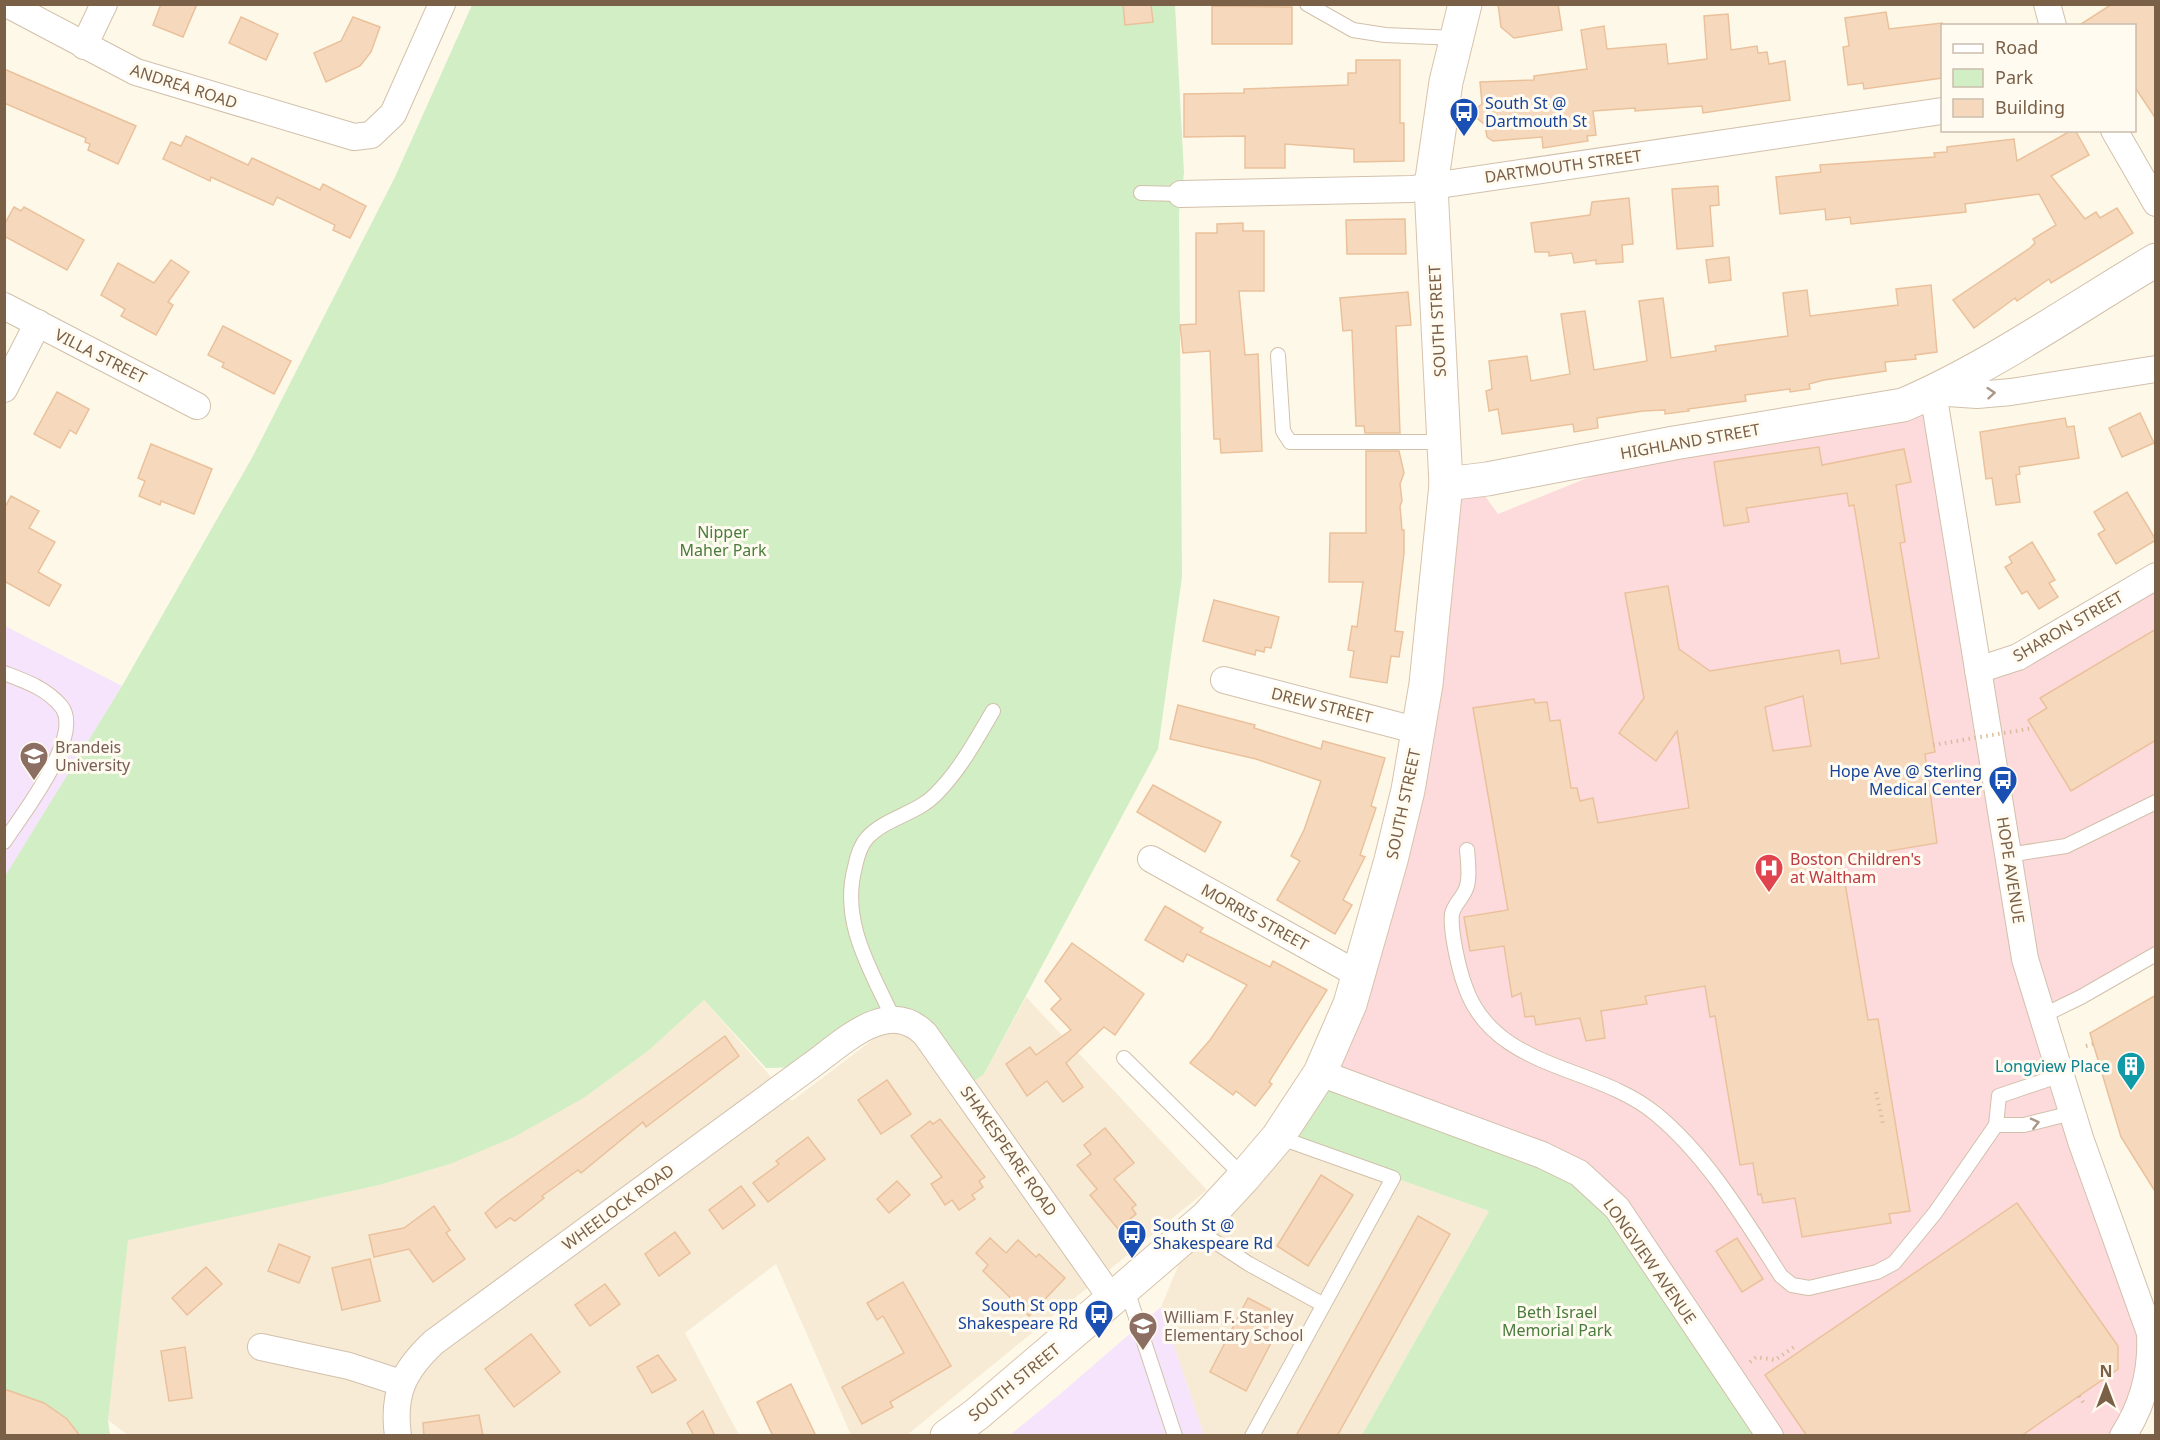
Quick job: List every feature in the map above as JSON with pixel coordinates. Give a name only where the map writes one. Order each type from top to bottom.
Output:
[{"type":"main road","name":"SOUTH STREET","points":[[947,1436],[987,1406],[1194,1228],[1244,1177],[1278,1137],[1320,1073],[1338,1034],[1359,975],[1391,860],[1419,730],[1434,616],[1446,484],[1431,186],[1440,114],[1465,4]]},
{"type":"main road","name":"HIGHLAND STREET","points":[[1446,484],[1487,479],[1674,443],[1891,408],[1933,392],[2156,260]]},
{"type":"street","name":"ANDREA ROAD","points":[[7,4],[121,66],[346,136],[371,135],[387,123],[400,102],[442,4]]},
{"type":"street","points":[[84,46],[104,4]]},
{"type":"street","points":[[2047,4],[2052,24]]},
{"type":"street","name":"DARTMOUTH STREET","points":[[1181,194],[1395,190],[1941,111]]},
{"type":"street","points":[[2115,132],[2156,203]]},
{"type":"street","name":"VILLA STREET","points":[[4,306],[197,406]]},
{"type":"street","points":[[4,389],[38,323]]},
{"type":"street","name":"HIGHLAND STREET","points":[[1933,392],[1977,394],[2011,392],[2156,369]]},
{"type":"street","name":"HOPE AVENUE","points":[[1933,392],[2025,959],[2044,1015],[2072,1113],[2150,1333],[2150,1362],[2143,1394],[2123,1436]]},
{"type":"street","name":"SHARON STREET","points":[[1978,670],[2018,657],[2156,576]]},
{"type":"street","name":"DREW STREET","points":[[1224,680],[1419,730]]},
{"type":"street","name":"MORRIS STREET","points":[[1151,859],[1359,975]]},
{"type":"street","name":"SHAKESPEARE ROAD","points":[[893,1018],[910,1022],[925,1034],[1119,1293]]},
{"type":"street","name":"WHEELOCK ROAD","points":[[398,1436],[397,1411],[401,1383],[413,1362],[434,1342],[857,1034],[875,1023],[893,1018]]},
{"type":"street","name":"LONGVIEW AVENUE","points":[[1320,1073],[1542,1155],[1579,1173],[1597,1187],[1617,1208],[1770,1436]]},
{"type":"street","points":[[261,1347],[349,1366],[401,1383]]},
{"type":"lane","points":[[1307,4],[1353,30],[1384,35],[1456,38]]},
{"type":"lane","points":[[1141,193],[1181,194]]},
{"type":"lane","points":[[1278,355],[1283,431],[1290,441],[1444,442]]},
{"type":"lane","points":[[4,673],[44,690],[62,708],[67,729],[60,753],[4,842]]},
{"type":"lane","points":[[893,1018],[855,934],[850,903],[858,856],[868,837],[935,795],[964,759],[993,711]]},
{"type":"lane","points":[[2008,855],[2066,846],[2156,802]]},
{"type":"lane","points":[[1467,850],[1467,887],[1454,909],[1452,924],[1465,986],[1491,1030],[1500,1038],[1532,1056],[1610,1088],[1655,1112],[1694,1152],[1725,1191],[1781,1276],[1792,1285],[1809,1288],[1889,1267],[1935,1214],[1996,1125],[1999,1096],[2061,1075]]},
{"type":"lane","points":[[2044,1015],[2081,997],[2156,954]]},
{"type":"lane","points":[[1124,1058],[1244,1177]]},
{"type":"lane","points":[[1996,1125],[2024,1125],[2072,1113]]},
{"type":"lane","points":[[1251,1436],[1393,1178],[1278,1137]]},
{"type":"lane","points":[[1194,1228],[1249,1264],[1322,1304]]},
{"type":"lane","points":[[1119,1293],[1175,1436]]},
{"type":"path","points":[[1933,745],[2033,728]]},
{"type":"path","points":[[2086,1046],[2093,1044]]},
{"type":"path","points":[[1876,1092],[1883,1124]]},
{"type":"path","points":[[1748,1363],[1756,1357],[1775,1360],[1794,1347]]},
{"type":"path","points":[[2079,1396],[2085,1405]]},
{"type":"shaded area","name":"Boston Children's at Waltham","points":[[1933,392],[1978,670],[2155,576],[2155,954],[2044,1016],[2147,1320],[2123,1435],[1770,1435],[1320,1073],[1374,927],[1446,484],[1474,481],[1498,514],[1674,443]]},
{"type":"shaded area","name":"Brandeis University","points":[[5,626],[122,686],[5,877]]},
{"type":"shaded area","points":[[1026,997],[1207,1190],[907,1435],[851,1435],[776,1264],[685,1333],[739,1435],[129,1436],[108,1420],[127,1240],[379,1185],[450,1164],[585,1097],[648,1051],[704,1000],[792,1101],[875,1038],[894,1032],[916,1040],[949,1092],[965,1088],[984,1074]]},
{"type":"shaded area","points":[[1278,1137],[1489,1211],[1362,1435],[1204,1435],[1161,1307],[1194,1228]]},
{"type":"shaded area","name":"William F. Stanley Elementary School","points":[[1161,1307],[1204,1435],[1009,1436],[1059,1395]]},
{"type":"green space","name":"Nipper Maher Park","points":[[472,5],[1175,5],[1184,173],[1179,212],[1182,577],[1158,749],[984,1074],[965,1088],[902,1020],[809,1067],[766,1068],[704,1000],[648,1051],[585,1097],[514,1137],[450,1164],[379,1185],[128,1240],[108,1420],[110,1435],[75,1435],[67,1425],[70,1421],[42,1402],[40,1406],[25,1396],[5,1389],[4,878],[122,686],[253,456],[395,177]]},
{"type":"green space","name":"Beth Israel Memorial Park","points":[[1320,1073],[1579,1173],[1770,1435],[1362,1435],[1489,1211],[1278,1137]]},
{"type":"building","points":[[161,4],[197,4],[183,37],[153,25]]},
{"type":"building","points":[[1123,4],[1151,4],[1153,22],[1125,25]]},
{"type":"building","points":[[1498,4],[1558,4],[1562,30],[1514,38],[1501,27]]},
{"type":"building","points":[[2112,4],[2156,4],[2156,119],[2136,89],[2136,24],[2081,24]]},
{"type":"building","points":[[1212,6],[1292,7],[1292,44],[1212,44]]},
{"type":"building","points":[[1886,12],[1889,29],[1942,23],[1941,78],[1864,89],[1863,83],[1848,85],[1843,47],[1849,46],[1845,18]]},
{"type":"building","points":[[1728,14],[1731,50],[1757,46],[1758,53],[1767,52],[1769,64],[1785,61],[1790,100],[1703,113],[1702,106],[1635,111],[1635,108],[1593,111],[1596,135],[1587,136],[1588,141],[1543,148],[1542,137],[1493,141],[1487,137],[1485,125],[1471,113],[1482,104],[1480,82],[1534,80],[1534,76],[1587,69],[1581,30],[1604,26],[1607,49],[1666,44],[1668,64],[1707,59],[1704,16]]},
{"type":"building","points":[[241,17],[278,34],[266,60],[229,43]]},
{"type":"building","points":[[353,17],[380,27],[371,52],[360,66],[326,82],[314,53],[341,41]]},
{"type":"building","points":[[1356,60],[1400,60],[1400,123],[1404,123],[1404,161],[1354,162],[1354,149],[1285,144],[1285,168],[1245,168],[1245,136],[1184,137],[1184,94],[1244,93],[1244,89],[1348,85],[1348,73],[1356,73]]},
{"type":"building","points":[[4,69],[136,126],[118,164],[88,150],[90,144],[85,142],[86,138],[4,103]]},
{"type":"building","points":[[2068,132],[2076,132],[2089,155],[2051,176],[2085,219],[2096,212],[2100,218],[2117,208],[2133,233],[2051,283],[2049,279],[2017,301],[2015,298],[1974,328],[1953,300],[2030,248],[2035,243],[2033,239],[2056,225],[2039,194],[1965,204],[1966,212],[1851,224],[1850,217],[1826,220],[1825,209],[1780,214],[1776,177],[1821,172],[1820,165],[1935,157],[1934,153],[1947,152],[1947,147],[2014,139],[2017,161]]},
{"type":"building","points":[[186,136],[248,165],[252,158],[320,190],[323,184],[366,206],[350,238],[333,230],[335,225],[277,197],[273,205],[211,177],[210,181],[163,159],[171,142],[181,146]]},
{"type":"building","points":[[1718,186],[1719,205],[1710,206],[1713,246],[1677,249],[1672,189]]},
{"type":"building","points":[[1629,198],[1633,244],[1622,245],[1623,262],[1596,264],[1596,260],[1574,263],[1572,253],[1549,256],[1549,252],[1535,252],[1531,223],[1590,215],[1592,202]]},
{"type":"building","points":[[14,207],[21,211],[24,207],[84,240],[67,270],[4,236],[4,225]]},
{"type":"building","points":[[1405,219],[1406,254],[1347,254],[1346,220]]},
{"type":"building","points":[[1243,223],[1243,231],[1264,231],[1264,291],[1239,291],[1245,355],[1258,354],[1262,451],[1221,453],[1220,439],[1214,439],[1210,351],[1183,353],[1180,325],[1196,324],[1196,233],[1217,233],[1217,224]]},
{"type":"building","points":[[1729,257],[1731,280],[1709,283],[1706,260]]},
{"type":"building","points":[[171,260],[189,272],[168,302],[173,305],[156,335],[121,316],[125,309],[101,295],[118,263],[154,283]]},
{"type":"building","points":[[1931,285],[1937,352],[1915,355],[1916,359],[1885,362],[1886,371],[1824,380],[1809,384],[1810,389],[1790,392],[1790,389],[1745,395],[1746,401],[1688,409],[1689,411],[1665,414],[1665,410],[1643,411],[1597,418],[1598,428],[1574,432],[1573,424],[1502,434],[1498,409],[1489,411],[1486,391],[1492,389],[1489,361],[1527,356],[1531,381],[1570,374],[1561,314],[1585,311],[1594,370],[1647,361],[1639,301],[1663,298],[1671,358],[1716,351],[1715,346],[1788,336],[1783,293],[1807,290],[1810,316],[1898,305],[1896,289]]},
{"type":"building","points":[[1408,292],[1411,325],[1396,326],[1400,433],[1365,433],[1364,426],[1356,426],[1352,330],[1343,331],[1340,298]]},
{"type":"building","points":[[223,326],[291,361],[274,394],[222,367],[224,363],[208,355]]},
{"type":"building","points":[[57,392],[89,409],[76,434],[70,430],[60,448],[34,434]]},
{"type":"building","points":[[2140,413],[2154,443],[2122,457],[2109,428]]},
{"type":"building","points":[[2065,418],[2067,427],[2074,426],[2079,458],[2019,467],[2020,474],[2016,475],[2020,502],[1996,505],[1992,478],[1986,479],[1980,432]]},
{"type":"building","points":[[151,444],[212,469],[194,514],[161,501],[160,505],[139,496],[145,481],[138,478]]},
{"type":"building","name":"Boston Children's at Waltham","points":[[1819,447],[1822,465],[1904,449],[1911,482],[1896,485],[1905,542],[1900,543],[1935,752],[1925,754],[1937,843],[1841,859],[1868,1020],[1878,1019],[1910,1211],[1889,1214],[1891,1223],[1802,1237],[1795,1198],[1763,1203],[1761,1194],[1758,1195],[1753,1163],[1740,1165],[1715,1016],[1710,1017],[1705,986],[1645,996],[1647,1004],[1601,1011],[1605,1038],[1586,1041],[1580,1018],[1536,1025],[1534,1016],[1525,1017],[1521,993],[1512,997],[1504,946],[1470,951],[1464,917],[1508,910],[1473,708],[1534,699],[1535,703],[1547,702],[1550,721],[1560,720],[1571,788],[1577,788],[1580,801],[1593,798],[1598,823],[1689,808],[1677,731],[1656,761],[1619,733],[1644,698],[1625,593],[1668,586],[1679,649],[1710,671],[1839,650],[1841,664],[1879,658],[1854,505],[1849,506],[1847,493],[1746,508],[1749,522],[1724,526],[1714,462]],"holes":[[[1803,696],[1811,746],[1773,751],[1765,707]]]},
{"type":"building","points":[[1366,451],[1399,451],[1404,473],[1400,484],[1402,501],[1400,506],[1402,530],[1404,530],[1404,553],[1395,631],[1403,632],[1399,657],[1391,656],[1387,683],[1350,677],[1354,651],[1348,650],[1352,626],[1357,627],[1363,582],[1329,582],[1330,533],[1366,533]]},
{"type":"building","points":[[2127,492],[2156,540],[2116,564],[2098,534],[2105,530],[2094,512]]},
{"type":"building","points":[[11,496],[39,511],[29,528],[55,542],[38,572],[61,585],[49,606],[4,581],[4,509]]},
{"type":"building","points":[[2032,542],[2055,580],[2049,583],[2058,597],[2039,609],[2027,591],[2022,594],[2005,567],[2012,563],[2009,557]]},
{"type":"building","points":[[1214,600],[1279,617],[1271,648],[1265,647],[1264,652],[1256,650],[1255,655],[1203,641]]},
{"type":"building","points":[[2156,629],[2156,740],[2071,791],[2028,720],[2047,708],[2040,698]]},
{"type":"building","points":[[1178,705],[1255,725],[1254,728],[1321,749],[1323,741],[1385,758],[1371,806],[1376,808],[1360,855],[1365,857],[1343,900],[1352,905],[1335,934],[1277,900],[1300,861],[1291,856],[1304,830],[1321,781],[1256,759],[1170,739]]},
{"type":"building","points":[[1153,785],[1221,822],[1205,852],[1137,812]]},
{"type":"building","points":[[1165,906],[1203,928],[1200,932],[1270,967],[1273,961],[1327,990],[1269,1082],[1272,1084],[1255,1106],[1236,1091],[1233,1095],[1190,1063],[1210,1040],[1247,985],[1187,954],[1183,962],[1145,940]]},
{"type":"building","points":[[1072,943],[1144,994],[1115,1035],[1104,1027],[1066,1063],[1083,1087],[1063,1102],[1047,1081],[1027,1096],[1006,1064],[1030,1047],[1036,1055],[1071,1030],[1051,1009],[1061,999],[1045,981]]},
{"type":"building","name":"Longview Place","points":[[2156,995],[2156,1193],[2121,1137],[2090,1033]]},
{"type":"building","points":[[725,1036],[739,1056],[646,1127],[643,1122],[581,1173],[578,1170],[542,1196],[544,1198],[515,1221],[510,1218],[496,1228],[485,1213],[499,1201]]},
{"type":"building","points":[[887,1080],[911,1114],[881,1134],[858,1100]]},
{"type":"building","points":[[940,1119],[985,1177],[979,1181],[983,1187],[972,1195],[975,1199],[959,1210],[952,1200],[945,1205],[931,1184],[942,1177],[911,1136],[930,1121],[933,1124]]},
{"type":"building","points":[[1105,1128],[1134,1163],[1114,1179],[1136,1205],[1132,1208],[1136,1214],[1118,1229],[1090,1195],[1097,1189],[1077,1165],[1091,1154],[1084,1145]]},
{"type":"building","points":[[808,1137],[825,1159],[768,1202],[753,1183],[779,1164],[776,1161]]},
{"type":"building","points":[[1321,1175],[1353,1195],[1308,1266],[1277,1246]]},
{"type":"building","points":[[897,1181],[910,1195],[889,1213],[877,1199]]},
{"type":"building","points":[[741,1186],[755,1205],[723,1229],[709,1210]]},
{"type":"building","points":[[2017,1203],[2118,1346],[2118,1369],[2021,1436],[1807,1436],[1765,1375]]},
{"type":"building","points":[[434,1206],[450,1230],[446,1233],[465,1259],[433,1282],[409,1249],[374,1257],[369,1235],[404,1228]]},
{"type":"building","points":[[1418,1216],[1450,1234],[1337,1436],[1296,1436]]},
{"type":"building","points":[[675,1232],[690,1253],[659,1276],[645,1254]]},
{"type":"building","points":[[990,1238],[1006,1253],[1018,1240],[1036,1257],[1039,1254],[1065,1278],[1029,1316],[983,1271],[988,1265],[976,1253]]},
{"type":"building","points":[[1737,1238],[1763,1279],[1742,1292],[1716,1251]]},
{"type":"building","points":[[279,1244],[310,1257],[299,1283],[268,1271]]},
{"type":"building","points":[[370,1259],[380,1301],[342,1310],[332,1268]]},
{"type":"building","points":[[206,1267],[222,1284],[187,1315],[172,1298]]},
{"type":"building","points":[[903,1282],[951,1366],[890,1402],[893,1407],[862,1424],[842,1387],[904,1353],[883,1316],[877,1320],[867,1303]]},
{"type":"building","points":[[605,1284],[620,1304],[590,1326],[575,1305]]},
{"type":"building","points":[[1248,1298],[1281,1315],[1268,1339],[1272,1341],[1246,1391],[1210,1372]]},
{"type":"building","points":[[531,1334],[560,1372],[514,1407],[485,1369]]},
{"type":"building","points":[[185,1347],[192,1398],[169,1401],[161,1351]]},
{"type":"building","points":[[658,1355],[676,1380],[652,1393],[637,1367]]},
{"type":"building","points":[[791,1384],[816,1436],[773,1436],[757,1402]]},
{"type":"building","points":[[4,1389],[44,1403],[67,1419],[80,1436],[4,1436]]},
{"type":"building","points":[[703,1411],[715,1436],[694,1436],[687,1423]]},
{"type":"building","points":[[479,1415],[483,1436],[424,1436],[423,1423]]},
{"type":"place","name":"South St @ Dartmouth St","points":[[1464,138]]},
{"type":"place","name":"Brandeis University","points":[[34,782]]},
{"type":"place","name":"Hope Ave @ Sterling Medical Center","points":[[2003,806]]},
{"type":"place","name":"Boston Children's at Waltham","points":[[1769,894]]},
{"type":"place","name":"Longview Place","points":[[2131,1092]]},
{"type":"place","name":"South St @ Shakespeare Rd","points":[[1132,1260]]},
{"type":"place","name":"South St opp Shakespeare Rd","points":[[1099,1340]]},
{"type":"place","name":"William F. Stanley Elementary School","points":[[1143,1352]]}]
